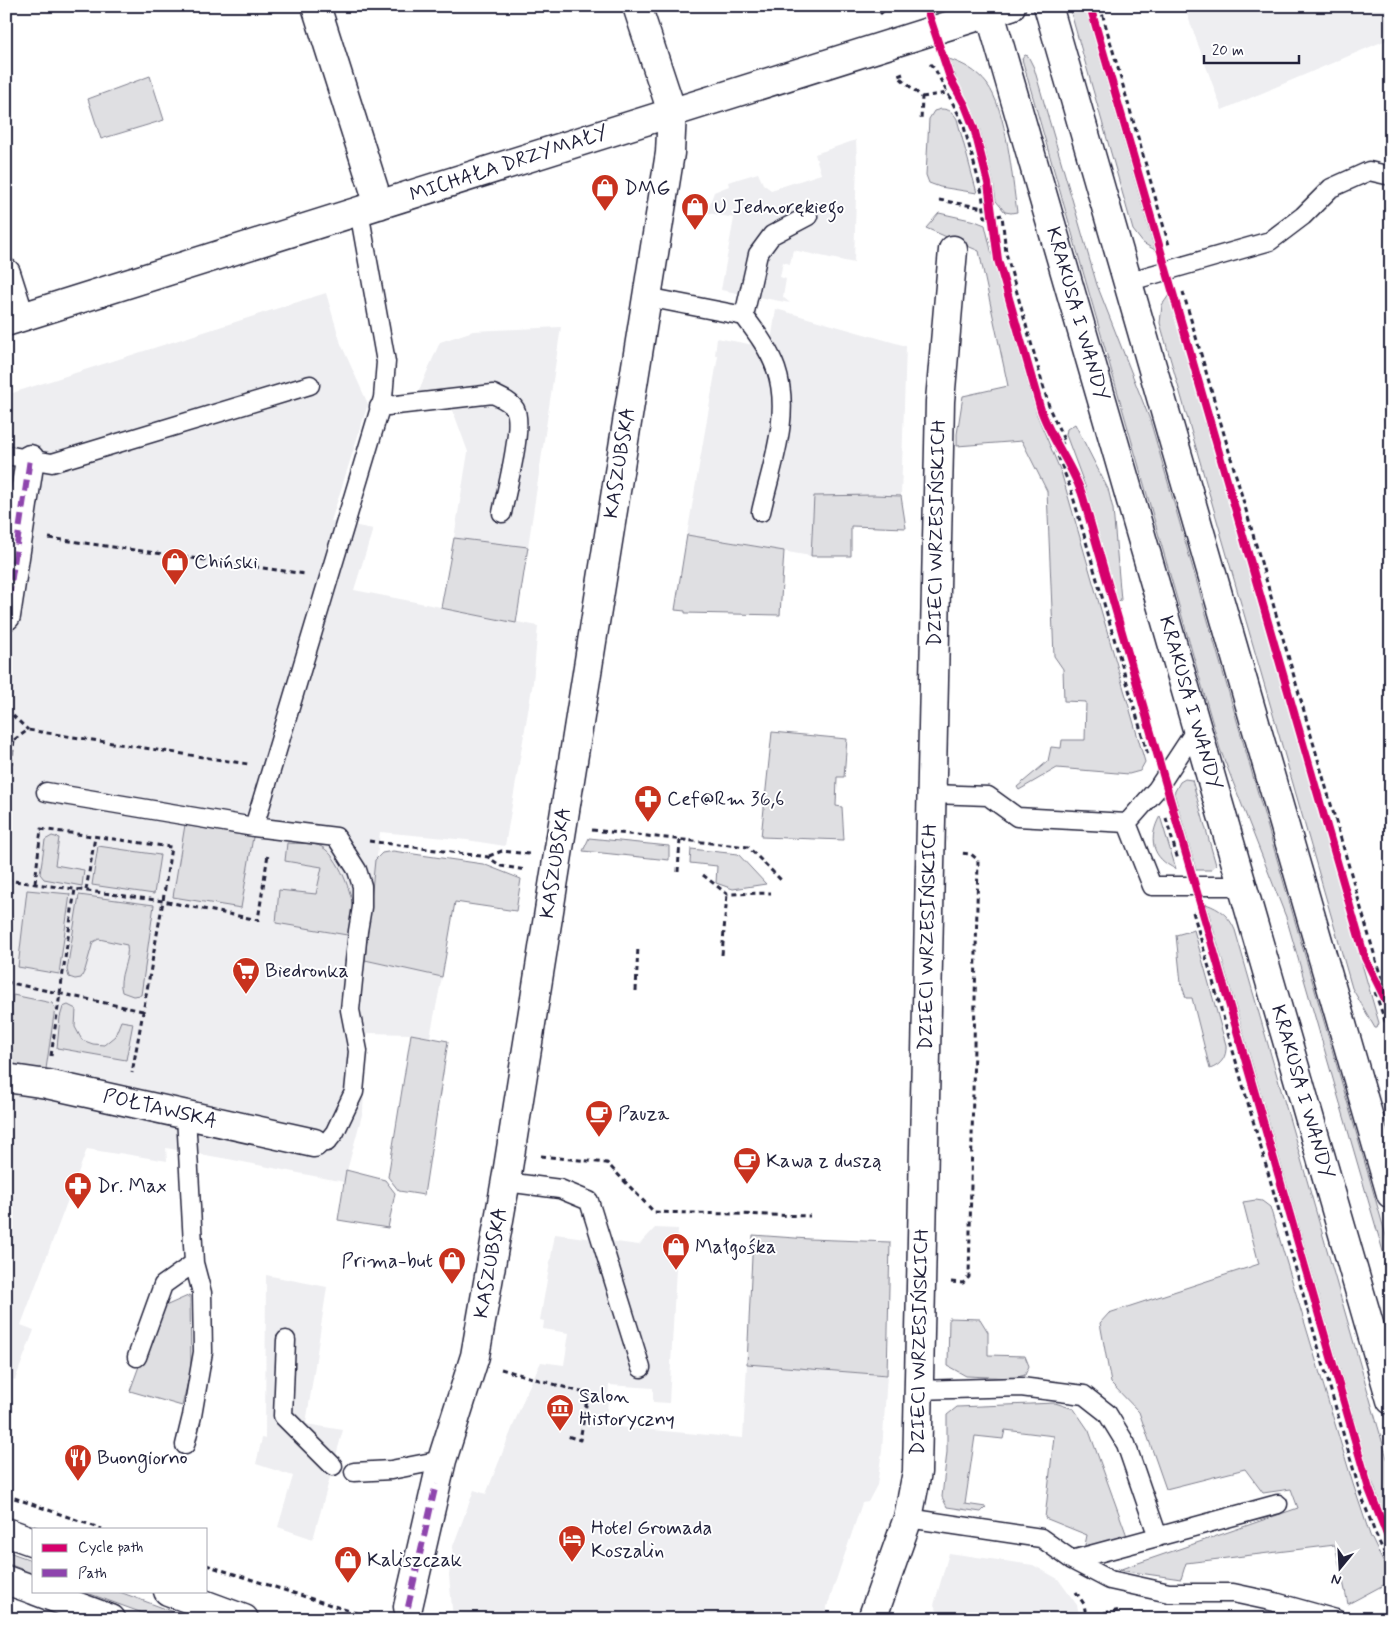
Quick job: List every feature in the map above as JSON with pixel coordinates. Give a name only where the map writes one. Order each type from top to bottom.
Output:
[{"type":"street","points":[[316,6],[369,208]]},
{"type":"street","points":[[637,6],[672,112]]},
{"type":"street","points":[[1048,6],[1391,1194]]},
{"type":"street","name":"MICHAŁA DRZYMAŁY","points":[[13,319],[369,208],[996,8]]},
{"type":"street","name":"KRAKUSA I WANDY","points":[[996,8],[1197,728],[1391,1400]]},
{"type":"street","name":"KASZUBSKA","points":[[408,1607],[439,1472],[475,1356],[506,1182],[670,153],[672,112]]},
{"type":"street","name":"DZIECI WRZESIŃSKICH","points":[[872,1619],[908,1518],[916,1472],[940,401],[953,250]]},
{"type":"street","points":[[6,273],[13,319]]},
{"type":"street","points":[[6,616],[19,534],[18,457]]},
{"type":"street","name":"POŁTAWSKA","points":[[6,1078],[47,1084],[314,1143]]},
{"type":"street","points":[[6,1532],[32,1541]]},
{"type":"street","points":[[6,1580],[32,1590]]},
{"type":"street","points":[[38,1592],[111,1619]]},
{"type":"street","points":[[171,1592],[244,1619]]},
{"type":"lane","points":[[1127,282],[1270,241],[1303,216],[1332,188],[1369,171],[1391,176]]},
{"type":"lane","points":[[254,827],[383,398],[386,362],[369,208]]},
{"type":"lane","points":[[744,316],[758,254],[772,234],[808,216]]},
{"type":"lane","points":[[647,297],[744,316],[759,336],[776,368],[782,395],[781,428],[761,512]]},
{"type":"lane","points":[[18,457],[52,463],[310,386]]},
{"type":"lane","points":[[379,407],[493,394],[506,400],[515,410],[518,427],[502,513]]},
{"type":"lane","points":[[1128,823],[1157,789],[1197,728]]},
{"type":"lane","points":[[46,792],[254,827],[336,837],[357,870],[362,886],[362,907],[350,1010],[358,1051],[354,1092],[346,1112],[336,1132],[327,1142],[314,1143]]},
{"type":"lane","points":[[932,794],[988,796],[1017,817],[1128,823]]},
{"type":"lane","points":[[1128,823],[1152,886],[1242,886]]},
{"type":"lane","points":[[185,1445],[203,1352],[202,1293],[194,1264],[186,1115]]},
{"type":"lane","points":[[506,1182],[560,1189],[589,1201],[641,1368]]},
{"type":"lane","points":[[137,1356],[163,1285],[194,1264]]},
{"type":"lane","points":[[286,1340],[283,1416],[334,1466]]},
{"type":"lane","points":[[918,1390],[1021,1387],[1084,1395],[1107,1413],[1126,1444],[1158,1537]]},
{"type":"lane","points":[[354,1472],[391,1470],[439,1472]]},
{"type":"lane","points":[[1072,1560],[1278,1504]]},
{"type":"lane","points":[[908,1518],[1041,1538],[1072,1560],[1110,1580],[1169,1593],[1233,1593],[1275,1602],[1336,1619]]},
{"type":"path","points":[[879,14],[888,6]]},
{"type":"path","points":[[1100,6],[1171,253]]},
{"type":"path","points":[[929,63],[936,69],[946,93],[963,123],[978,176],[985,216],[988,216]]},
{"type":"path","points":[[898,76],[922,97]]},
{"type":"path","points":[[922,97],[946,93]]},
{"type":"path","points":[[921,122],[922,97]]},
{"type":"path","points":[[988,183],[994,226]]},
{"type":"path","points":[[939,200],[984,208]]},
{"type":"path","points":[[997,216],[1002,215],[1008,258],[1050,410],[1065,442],[1063,443]]},
{"type":"path","points":[[1180,283],[1384,988]]},
{"type":"path","points":[[1051,431],[1074,472]]},
{"type":"path","points":[[1054,448],[1071,490],[1148,758]]},
{"type":"path","points":[[19,534],[328,577]]},
{"type":"path","points":[[6,709],[28,730],[271,768]]},
{"type":"path","points":[[6,739],[14,740],[28,730]]},
{"type":"path","points":[[6,807],[14,740]]},
{"type":"path","points":[[1164,811],[1178,861]]},
{"type":"path","points":[[562,827],[748,847],[781,880]]},
{"type":"path","points":[[35,883],[41,829],[171,847],[127,1102]]},
{"type":"path","points":[[6,880],[163,900],[258,920],[272,829]]},
{"type":"path","points":[[86,890],[94,837]]},
{"type":"path","points":[[336,837],[488,857],[501,866],[556,866]]},
{"type":"path","points":[[678,872],[680,839]]},
{"type":"path","points":[[488,857],[502,850],[556,866]]},
{"type":"path","points":[[948,1286],[951,1282],[964,1283],[969,1277],[978,860],[971,854],[955,853]]},
{"type":"path","points":[[703,875],[728,894],[771,893]]},
{"type":"path","points":[[47,1084],[75,889]]},
{"type":"path","points":[[722,955],[728,894]]},
{"type":"path","points":[[1191,904],[1360,1492],[1367,1514],[1391,1567]]},
{"type":"path","points":[[636,991],[638,946]]},
{"type":"path","points":[[1371,973],[1391,1011]]},
{"type":"path","points":[[6,982],[143,1011]]},
{"type":"path","points":[[1375,992],[1391,1038]]},
{"type":"path","points":[[510,1153],[607,1162],[654,1212],[810,1216]]},
{"type":"path","points":[[493,1367],[588,1394],[580,1440],[566,1436]]},
{"type":"path","points":[[6,1495],[99,1528]]},
{"type":"path","points":[[208,1566],[359,1614]]},
{"type":"path","points":[[1075,1590],[1084,1604],[1086,1616],[1124,1609]]},
{"type":"shaded area","points":[[1069,6],[1085,6],[1155,250],[1143,243],[1133,230]]},
{"type":"shaded area","points":[[1184,6],[1391,6],[1391,38],[1222,110]]},
{"type":"shaded area","points":[[1025,55],[1028,56],[1034,68],[1097,285],[1150,420],[1391,1253],[1391,1279],[1286,917],[1220,749],[1022,59]]},
{"type":"shaded area","points":[[949,59],[979,75],[994,96],[1008,145],[1017,212],[1005,212],[996,201],[979,127],[969,102],[957,81]]},
{"type":"shaded area","points":[[150,76],[164,120],[101,139],[88,99]]},
{"type":"shaded area","points":[[941,109],[951,111],[957,119],[977,193],[940,187],[929,183],[926,175],[929,119],[934,111]]},
{"type":"shaded area","points":[[856,140],[854,263],[793,250],[790,264],[783,262],[780,277],[786,279],[783,297],[790,303],[721,290],[734,218],[693,210],[696,201],[709,206],[714,192],[729,186],[728,182],[758,173],[763,184],[771,190],[821,174],[815,154]]},
{"type":"shaded area","points":[[939,213],[985,225],[1037,415],[1061,472],[1145,762],[1140,771],[1129,774],[1057,768],[1019,790],[1017,787],[1048,761],[1051,747],[1061,748],[1062,740],[1085,740],[1086,702],[1064,701],[1063,669],[1054,656],[1047,491],[1022,441],[957,446],[963,396],[1008,386],[979,251],[926,228]]},
{"type":"shaded area","points":[[326,293],[341,344],[368,404],[331,521],[373,529],[354,590],[538,626],[533,682],[505,846],[467,840],[380,832],[365,960],[442,977],[430,1037],[411,1034],[367,1033],[363,1111],[344,1182],[166,1148],[167,1161],[87,1149],[21,1325],[34,1330],[15,1380],[6,1377],[6,395]]},
{"type":"shaded area","points":[[1169,295],[1379,1023],[1377,1028],[1375,1028],[1352,988],[1160,323],[1162,305]]},
{"type":"shaded area","points":[[776,309],[906,346],[901,496],[815,496],[811,556],[687,535],[718,356],[715,355],[717,338],[770,348]]},
{"type":"shaded area","points":[[561,327],[528,547],[454,538],[468,452],[452,408],[410,411],[440,342],[473,331]]},
{"type":"shaded area","points":[[1075,424],[1108,489],[1113,509],[1121,600],[1118,601],[1085,486],[1066,435],[1067,429]]},
{"type":"shaded area","points":[[814,496],[901,496],[906,528],[851,526],[851,556],[811,556]]},
{"type":"shaded area","points":[[687,535],[784,551],[780,615],[685,613],[685,611],[675,610]]},
{"type":"shaded area","points":[[454,538],[528,547],[516,623],[441,608]]},
{"type":"shaded area","points":[[772,732],[847,739],[844,777],[837,777],[836,806],[842,807],[844,840],[761,837]]},
{"type":"shaded area","points":[[1185,779],[1192,780],[1216,865],[1211,870],[1196,870],[1174,793],[1180,782]]},
{"type":"shaded area","points":[[1160,816],[1176,869],[1161,859],[1154,847],[1154,832]]},
{"type":"shaded area","points":[[185,825],[253,837],[241,908],[173,897]]},
{"type":"shaded area","points":[[52,836],[59,838],[55,865],[84,870],[82,886],[44,879],[40,874],[45,840]]},
{"type":"shaded area","points":[[589,838],[669,846],[669,860],[583,851]]},
{"type":"shaded area","points":[[287,843],[318,845],[334,859],[344,876],[351,895],[354,915],[353,936],[276,923],[279,890],[316,894],[322,867],[285,861]]},
{"type":"shaded area","points":[[98,846],[160,855],[154,894],[92,885]]},
{"type":"shaded area","points":[[691,849],[738,854],[766,884],[733,889],[716,883],[717,866],[690,863]]},
{"type":"shaded area","points":[[393,851],[483,864],[521,879],[516,911],[455,902],[442,977],[365,960],[375,860],[382,853]]},
{"type":"shaded area","points":[[27,890],[70,894],[59,974],[18,967]]},
{"type":"shaded area","points":[[79,895],[154,905],[141,995],[133,996],[122,992],[121,980],[127,957],[127,945],[99,939],[93,942],[81,978],[69,977],[67,970]]},
{"type":"shaded area","points":[[1206,904],[1224,914],[1235,930],[1391,1472],[1391,1534],[1371,1478]]},
{"type":"shaded area","points":[[1194,930],[1226,1045],[1222,1060],[1210,1069],[1192,998],[1186,998],[1181,983],[1176,935]]},
{"type":"shaded area","points":[[13,995],[52,1003],[55,1008],[46,1069],[9,1065],[6,1059]]},
{"type":"shaded area","points":[[68,1005],[76,1009],[75,1027],[82,1040],[93,1044],[104,1045],[115,1036],[121,1021],[133,1023],[126,1060],[57,1048],[60,1017],[63,1007]]},
{"type":"shaded area","points":[[411,1034],[448,1041],[424,1195],[399,1191],[388,1177]]},
{"type":"shaded area","points":[[346,1170],[385,1180],[395,1193],[388,1228],[338,1220]]},
{"type":"shaded area","points":[[1262,1201],[1270,1207],[1353,1484],[1370,1535],[1391,1578],[1391,1581],[1348,1604],[1335,1545],[1186,1563],[1181,1579],[1118,1570],[1298,1508],[1291,1489],[1263,1493],[1245,1469],[1166,1489],[1139,1412],[1111,1383],[1100,1323],[1109,1313],[1259,1264],[1243,1202]]},
{"type":"shaded area","points":[[655,1228],[678,1229],[669,1403],[653,1402],[653,1388],[609,1385],[606,1426],[743,1438],[747,1364],[887,1375],[882,1451],[877,1485],[868,1502],[862,1503],[823,1619],[453,1619],[449,1575],[453,1546],[474,1490],[486,1494],[527,1391],[541,1362],[564,1365],[569,1333],[543,1329],[544,1321],[540,1320],[555,1234],[639,1245]]},
{"type":"shaded area","points":[[753,1235],[890,1242],[887,1375],[747,1364]]},
{"type":"shaded area","points":[[266,1275],[327,1287],[306,1424],[343,1430],[313,1539],[278,1527],[293,1476],[256,1464],[262,1438],[265,1439]]},
{"type":"shaded area","points":[[190,1295],[191,1369],[182,1406],[130,1391],[163,1307]]},
{"type":"shaded area","points":[[949,1318],[980,1319],[988,1332],[988,1355],[1025,1356],[1029,1366],[1025,1375],[1013,1378],[966,1376],[948,1366]]},
{"type":"shaded area","points":[[1055,1403],[1074,1409],[1089,1431],[1127,1536],[1084,1550],[1087,1535],[1045,1518],[1054,1436],[1005,1430],[1003,1439],[975,1436],[965,1504],[986,1507],[981,1512],[947,1507],[942,1497],[947,1452],[947,1415],[957,1407]]},
{"type":"shaded area","points":[[6,1551],[32,1560],[32,1573],[6,1563]]},
{"type":"shaded area","points":[[949,1553],[1033,1565],[1058,1579],[1077,1605],[1080,1619],[942,1619],[934,1605]]},
{"type":"shaded area","points":[[85,1592],[120,1592],[193,1619],[159,1619]]},
{"type":"marked path","points":[[6,616],[30,459]]},
{"type":"marked path","points":[[408,1607],[436,1484]]},
{"type":"cycle path","points":[[926,6],[950,78],[965,105],[974,128],[988,183],[998,260],[1040,407],[1044,419],[1079,485],[1083,497],[1369,1489],[1391,1545]]},
{"type":"cycle path","points":[[1090,6],[1365,958],[1391,1011]]},
{"type":"place","name":"DMG","points":[[605,212]]},
{"type":"place","name":"U Jednorękiego","points":[[695,231]]},
{"type":"place","name":"Chiński","points":[[175,586]]},
{"type":"place","name":"Cef@Rm 36,6","points":[[648,823]]},
{"type":"place","name":"Biedronka","points":[[246,995]]},
{"type":"place","name":"Pauza","points":[[599,1138]]},
{"type":"place","name":"Kawa z duszą","points":[[747,1185]]},
{"type":"place","name":"Dr. Max","points":[[78,1210]]},
{"type":"place","name":"Małgośka","points":[[676,1271]]},
{"type":"place","name":"Prima-but","points":[[452,1285]]},
{"type":"place","name":"Salon Historyczny","points":[[560,1432]]},
{"type":"place","name":"Buongiorno","points":[[78,1482]]},
{"type":"place","name":"Hotel Gromada Koszalin","points":[[572,1563]]},
{"type":"place","name":"Kaliszczak","points":[[348,1584]]}]
